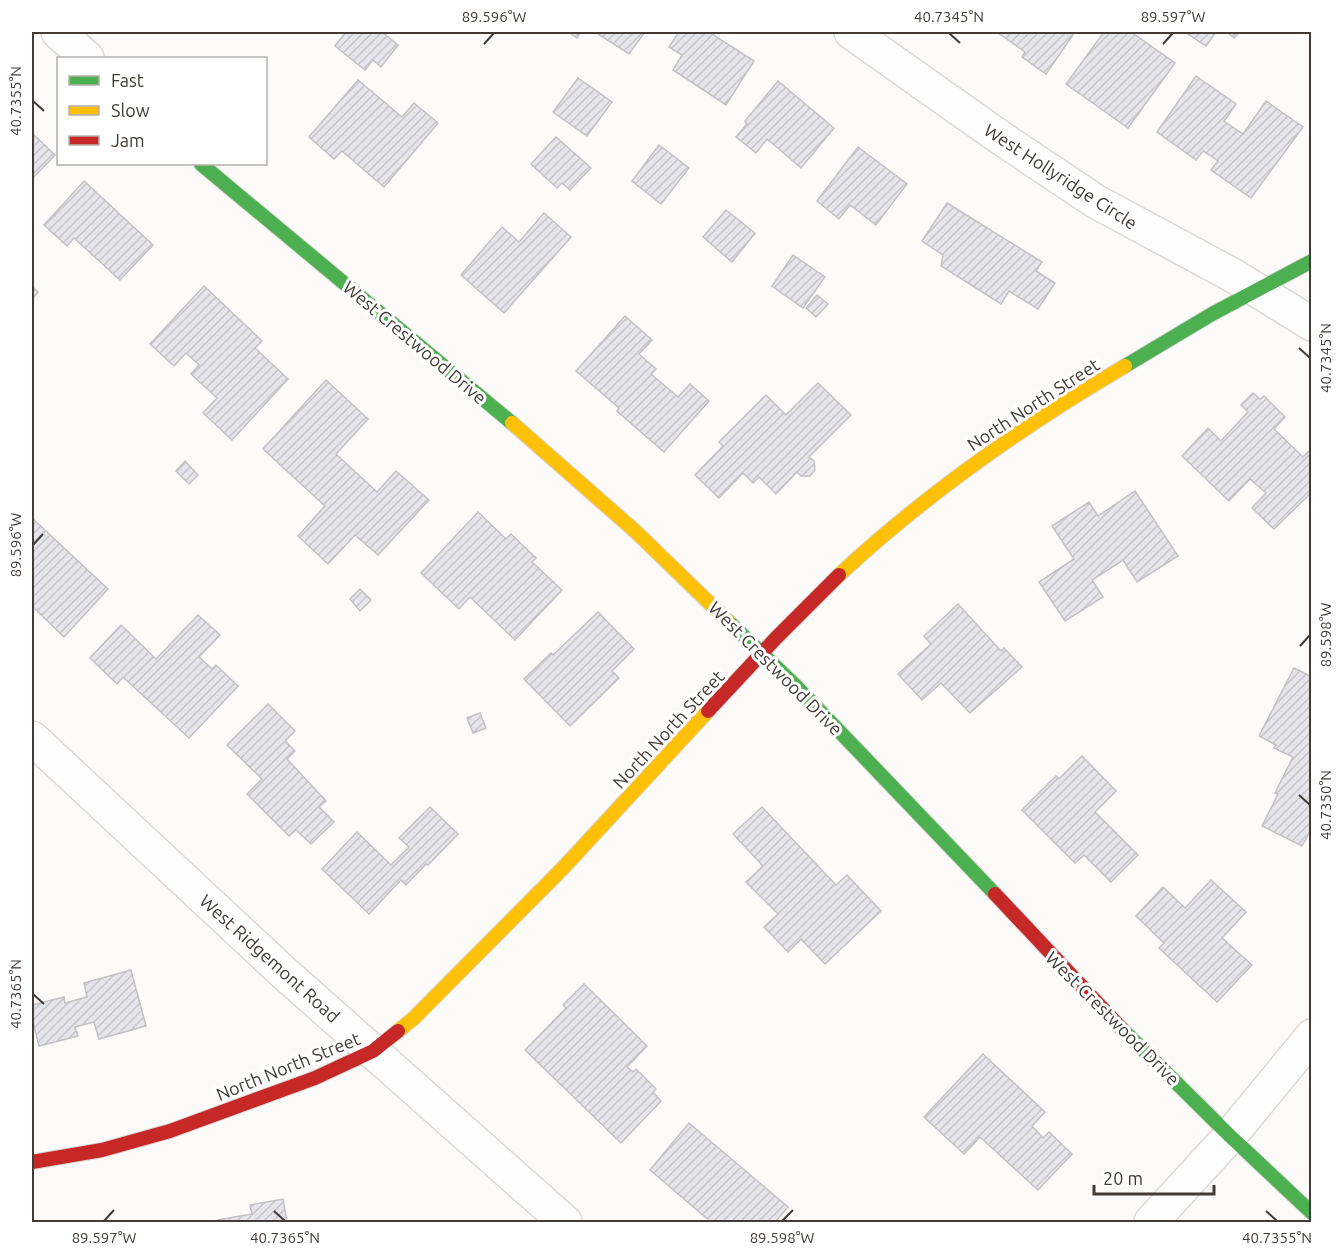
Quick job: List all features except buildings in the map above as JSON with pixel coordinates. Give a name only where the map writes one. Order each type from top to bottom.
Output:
[{"type":"street","points":[[58,32],[86,57]]},
{"type":"street","name":"West Hollyridge Circle","points":[[851,32],[1095,201],[1258,290],[1311,324]]},
{"type":"street","name":"West Crestwood Drive","points":[[202,165],[379,310],[584,484],[763,653],[933,827],[1098,1005],[1311,1213]]},
{"type":"street","name":"North North Street","points":[[32,1162],[102,1150],[170,1131],[315,1078],[372,1051],[414,1018],[564,867],[808,605],[875,542],[956,476],[1067,400],[1212,314],[1311,261]]},
{"type":"street","name":"West Ridgemont Road","points":[[32,738],[282,971],[565,1222]]},
{"type":"street","points":[[1151,1222],[1230,1136],[1311,1036]]},
{"type":"traffic: fast","points":[[202,165],[512,423]]},
{"type":"traffic: fast","points":[[1125,366],[1212,314],[1312,261]]},
{"type":"traffic: fast","points":[[728,621],[797,687],[995,894]]},
{"type":"traffic: fast","points":[[1121,1028],[1312,1213]]},
{"type":"traffic: slow","points":[[839,575],[906,517],[976,463],[1125,366]]},
{"type":"traffic: slow","points":[[512,423],[635,531],[728,621]]},
{"type":"traffic: slow","points":[[398,1031],[414,1018],[564,867],[708,711]]},
{"type":"traffic: jam","points":[[708,711],[839,575]]},
{"type":"traffic: jam","points":[[995,894],[1121,1028]]},
{"type":"traffic: jam","points":[[32,1162],[102,1150],[170,1131],[315,1078],[373,1051],[398,1031]]}]
